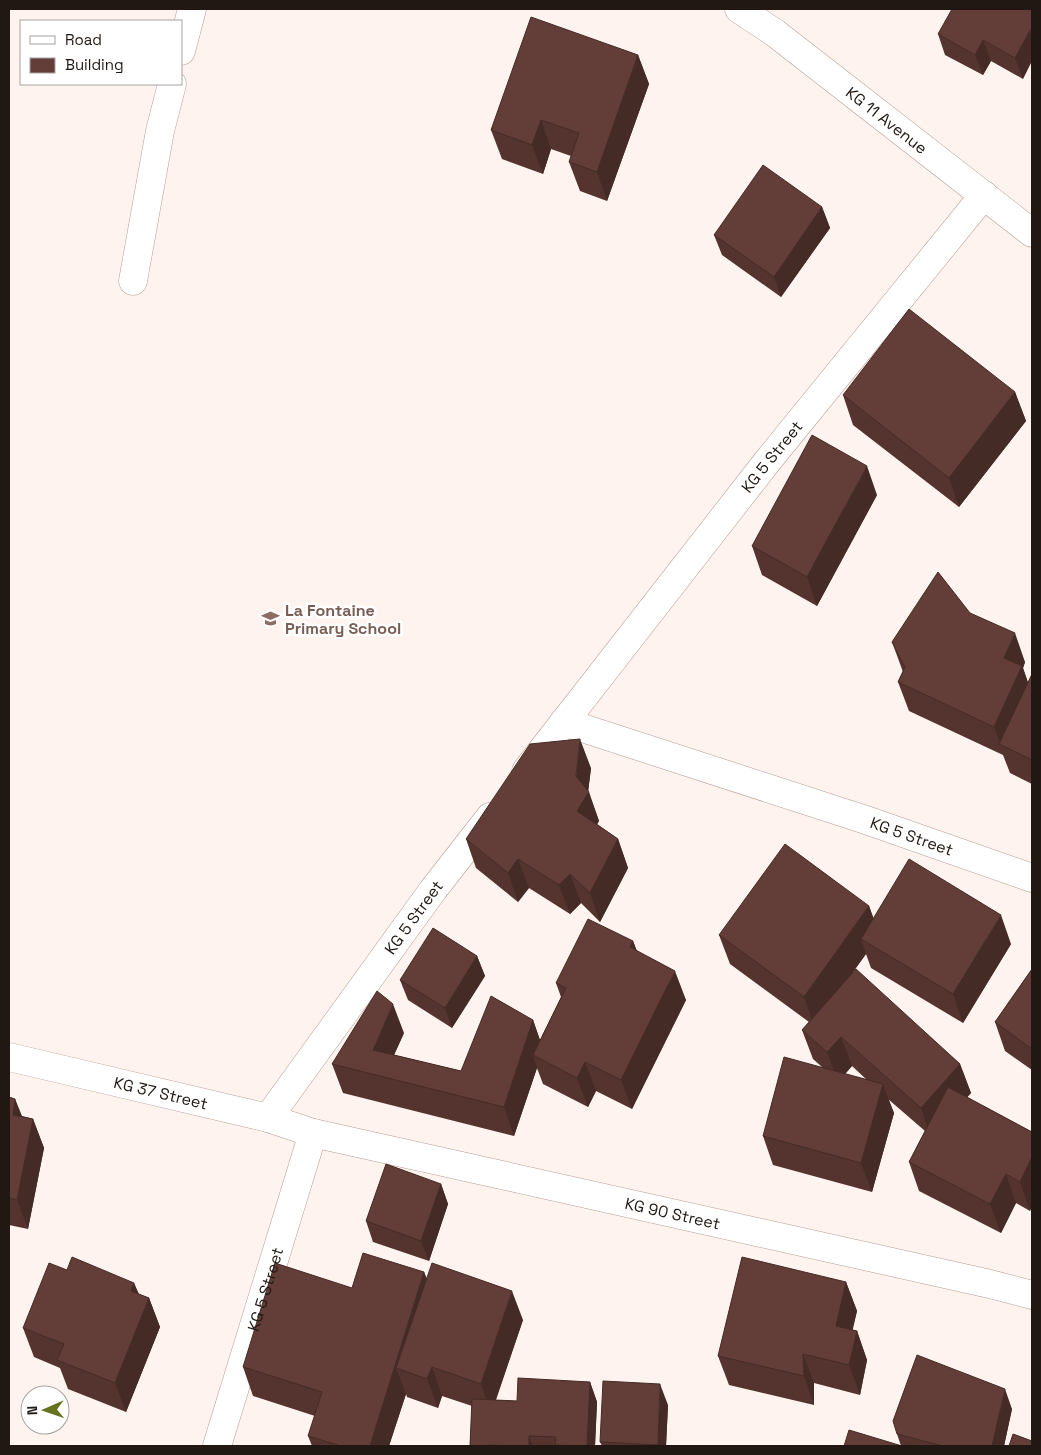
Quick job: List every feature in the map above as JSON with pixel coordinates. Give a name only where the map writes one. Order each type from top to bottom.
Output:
[{"type":"street","points":[[182,47],[192,9]]},
{"type":"street","name":"KG 11 Avenue","points":[[739,9],[775,33],[1032,233]]},
{"type":"street","points":[[133,282],[160,131],[172,85]]},
{"type":"street","name":"KG 5 Street","points":[[268,1118],[428,898],[564,722],[766,463],[984,195]]},
{"type":"street","name":"KG 5 Street","points":[[564,722],[866,820],[1032,878]]},
{"type":"street","name":"KG 37 Street","points":[[9,1057],[268,1118],[313,1134]]},
{"type":"street","name":"KG 5 Street","points":[[217,1446],[313,1134]]},
{"type":"street","name":"KG 90 Street","points":[[313,1134],[990,1284],[1032,1295]]},
{"type":"building","points":[[952,9],[1032,9],[1032,27],[1015,58],[983,40],[975,55],[938,34]]},
{"type":"building","points":[[531,17],[638,55],[597,172],[569,162],[579,133],[541,120],[532,145],[491,130]]},
{"type":"building","points":[[763,165],[822,207],[774,277],[714,235]]},
{"type":"building","points":[[909,309],[1015,392],[949,478],[843,395]]},
{"type":"building","points":[[812,435],[867,466],[807,577],[752,546]]},
{"type":"building","points":[[938,572],[970,613],[1015,633],[1004,658],[1022,666],[994,727],[898,682],[905,667],[892,642]]},
{"type":"building","points":[[1032,674],[1032,760],[999,744]]},
{"type":"building","points":[[580,739],[576,776],[589,792],[577,811],[618,839],[590,893],[570,874],[559,885],[518,859],[508,873],[466,839],[530,744]]},
{"type":"building","points":[[785,844],[869,906],[804,997],[719,935]]},
{"type":"building","points":[[909,859],[1001,915],[953,994],[861,939]]},
{"type":"building","points":[[588,919],[633,941],[630,947],[675,971],[621,1080],[585,1062],[577,1078],[533,1055],[566,988],[556,983]]},
{"type":"building","points":[[433,928],[477,956],[445,1008],[400,980]]},
{"type":"building","points":[[856,969],[960,1064],[921,1108],[841,1037],[827,1052],[802,1030]]},
{"type":"building","points":[[1032,969],[1032,1049],[995,1022]]},
{"type":"building","points":[[377,991],[393,1004],[373,1050],[461,1071],[491,996],[533,1020],[504,1107],[332,1064]]},
{"type":"building","points":[[784,1057],[883,1084],[861,1163],[763,1136]]},
{"type":"building","points":[[948,1087],[1032,1132],[1032,1157],[1020,1182],[1006,1174],[990,1204],[909,1162]]},
{"type":"building","points":[[9,1097],[15,1099],[13,1115],[33,1119],[17,1200],[9,1198]]},
{"type":"building","points":[[386,1164],[441,1184],[421,1241],[366,1221]]},
{"type":"building","points":[[363,1253],[424,1272],[370,1446],[341,1446],[308,1436],[322,1392],[243,1367],[275,1263],[352,1288]]},
{"type":"building","points":[[72,1257],[134,1283],[131,1291],[149,1298],[115,1383],[57,1360],[64,1344],[23,1328],[49,1263],[67,1270]]},
{"type":"building","points":[[742,1257],[846,1282],[836,1326],[857,1331],[849,1365],[803,1354],[804,1376],[718,1356]]},
{"type":"building","points":[[432,1263],[512,1291],[481,1384],[432,1367],[427,1379],[396,1368]]},
{"type":"building","points":[[917,1355],[1005,1389],[992,1446],[943,1446],[897,1434],[893,1421]]},
{"type":"building","points":[[518,1378],[590,1382],[587,1446],[555,1445],[556,1437],[529,1436],[529,1446],[470,1446],[472,1399],[517,1401]]},
{"type":"building","points":[[603,1381],[660,1384],[658,1445],[600,1442]]},
{"type":"building","points":[[849,1430],[902,1446],[844,1446]]},
{"type":"building","points":[[1013,1434],[1032,1441],[1032,1446],[1009,1446]]},
{"type":"place","name":"La Fontaine Primary School","points":[[271,619]]}]
